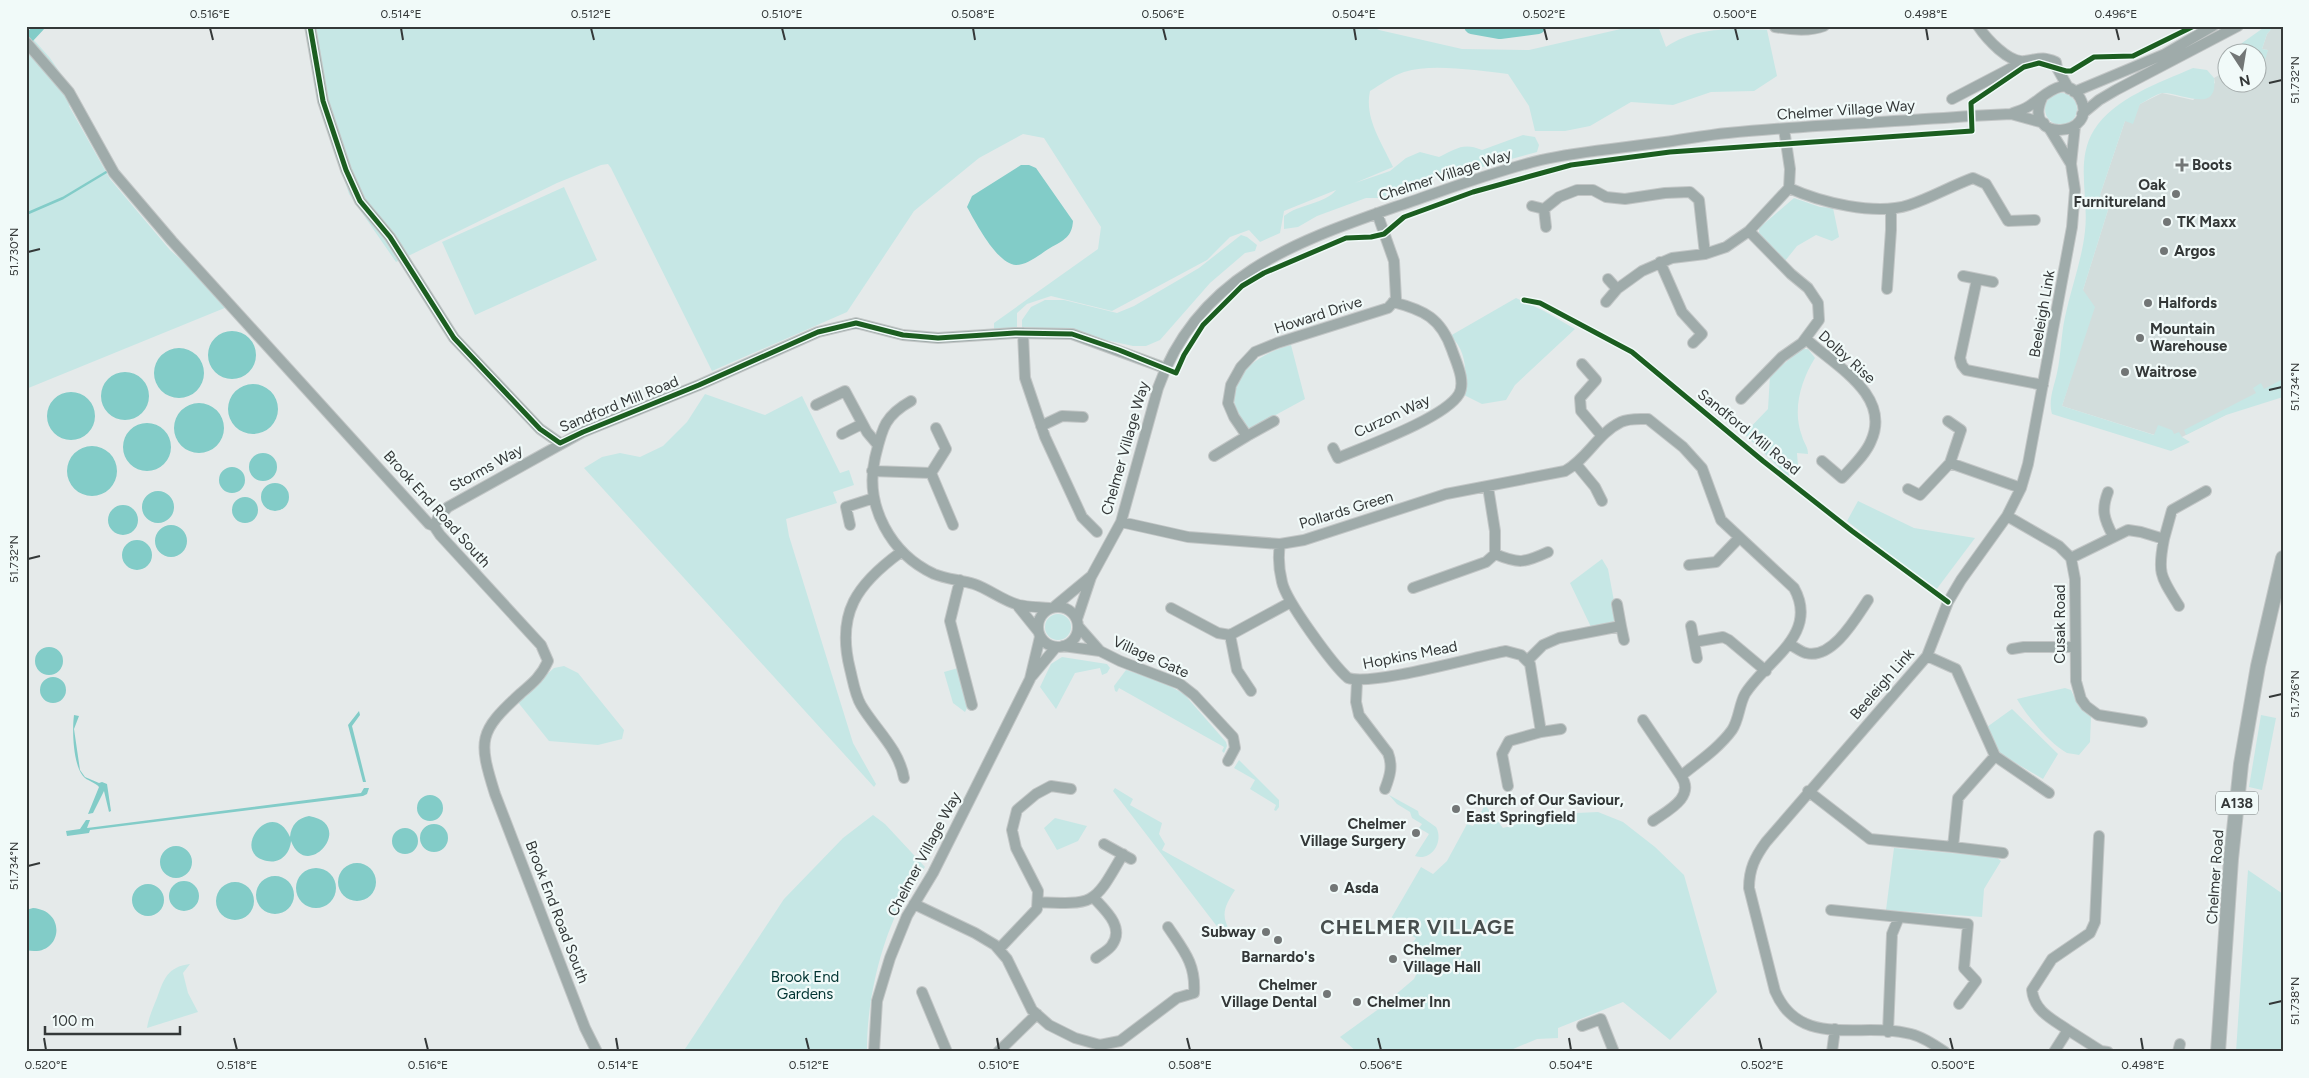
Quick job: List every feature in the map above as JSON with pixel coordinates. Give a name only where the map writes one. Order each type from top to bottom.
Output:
[{"type":"main road","name":"Chelmer Road","points":[[2218,1052],[2226,970],[2231,859],[2241,764],[2258,666],[2283,558]]},
{"type":"street","name":"Sandford Mill Road","points":[[310,26],[323,101],[346,170],[360,201],[390,238],[454,338],[540,429],[560,444],[583,432],[727,373],[779,348],[837,326],[856,323],[903,335],[938,338],[1023,333],[1072,334],[1165,368]]},
{"type":"street","points":[[1775,27],[1815,29],[1824,26]]},
{"type":"street","points":[[1978,26],[1985,37],[2000,50],[2012,58],[2023,62]]},
{"type":"street","name":"Chelmer Village Way","points":[[1030,679],[1060,647],[1074,639],[1091,576],[1120,522],[1165,368],[1182,335],[1210,302],[1244,273],[1287,248],[1377,213],[1474,180],[1571,154],[1727,133],[2011,114],[2031,106],[2056,87],[2071,90],[2165,54],[2213,26]]},
{"type":"street","points":[[2075,126],[2082,114],[2104,97],[2238,26]]},
{"type":"street","name":"Brook End Road South","points":[[28,44],[69,92],[114,173],[172,241],[430,524],[434,526],[444,541],[540,645],[548,661],[541,676],[492,723],[484,736],[484,760],[495,794],[585,1028],[597,1052]]},
{"type":"street","points":[[1952,99],[2023,62],[2039,57],[2056,62],[2057,68],[2071,90],[2081,101],[2082,114]]},
{"type":"street","points":[[2046,125],[2038,110],[2057,68]]},
{"type":"street","name":"Chelmer Village Way","points":[[2011,114],[2062,131],[2075,126]]},
{"type":"street","name":"Beeleigh Link","points":[[2046,125],[2071,164]]},
{"type":"street","name":"Beeleigh Link","points":[[1945,1052],[1934,1044],[1911,1034],[1811,1027],[1795,1019],[1781,1007],[1774,991],[1749,888],[1751,867],[1757,854],[1808,791],[1926,656],[1948,602],[1961,580],[2007,516],[2021,488],[2028,464],[2072,228],[2075,190],[2071,164],[2075,126]]},
{"type":"street","points":[[1606,302],[1617,289],[1642,271],[1660,262],[1672,258],[1705,254],[1726,246],[1748,231],[1789,188],[1790,168],[1784,129]]},
{"type":"street","points":[[1789,188],[1810,197],[1837,204],[1890,209],[1909,205],[1973,178],[1986,184],[2008,221],[2035,220]]},
{"type":"street","points":[[1544,209],[1559,197],[1577,190],[1593,190],[1606,197],[1625,199],[1664,193],[1690,192],[1699,200],[1705,254]]},
{"type":"street","points":[[1532,206],[1544,209]]},
{"type":"street","points":[[1544,209],[1546,227]]},
{"type":"street","points":[[1888,289],[1892,230],[1890,209]]},
{"type":"street","points":[[1377,213],[1394,261],[1396,299],[1393,302]]},
{"type":"street","points":[[1741,400],[1782,357],[1806,339],[1819,320],[1818,303],[1808,288],[1791,274],[1748,231]]},
{"type":"street","points":[[1660,262],[1682,312],[1702,334],[1693,342]]},
{"type":"street","points":[[1963,276],[1993,282]]},
{"type":"street","points":[[1608,279],[1617,289]]},
{"type":"street","points":[[1976,279],[1960,358],[1962,365],[1966,370],[2043,385]]},
{"type":"street","name":"Howard Drive","points":[[1247,436],[1228,403],[1231,385],[1240,367],[1255,352],[1277,343],[1388,308],[1393,302]]},
{"type":"street","name":"Curzon Way","points":[[1333,448],[1338,458],[1434,416],[1449,405],[1460,392],[1461,376],[1444,331],[1432,317],[1415,308],[1393,302]]},
{"type":"street","points":[[1023,333],[1025,378],[1041,426],[1082,517],[1097,532]]},
{"type":"street","name":"Dolby Rise","points":[[1806,339],[1866,392],[1875,406],[1877,423],[1871,442],[1842,478],[1822,461]]},
{"type":"street","points":[[1582,364],[1596,380],[1580,398],[1581,411],[1602,436]]},
{"type":"street","points":[[816,405],[845,391],[862,424],[878,445]]},
{"type":"street","points":[[911,400],[895,410],[885,422],[872,471],[874,498],[880,518],[901,552],[918,566],[936,575],[975,584],[1017,605],[1068,609],[1078,623]]},
{"type":"street","points":[[1041,426],[1062,416],[1083,417]]},
{"type":"street","name":"Pollards Green","points":[[1120,522],[1188,537],[1280,544],[1304,540],[1446,494],[1555,474],[1576,464],[1602,436],[1621,422],[1632,419],[1648,419],[1683,447],[1702,468],[1720,520],[1794,588],[1800,599],[1800,617],[1790,644],[1745,694],[1733,729],[1709,753],[1681,776]]},
{"type":"street","points":[[1214,456],[1274,422]]},
{"type":"street","points":[[1908,489],[1920,494],[1950,463],[1960,430],[1948,422]]},
{"type":"street","points":[[842,434],[862,424]]},
{"type":"street","points":[[931,473],[946,450],[936,428]]},
{"type":"street","name":"Storms Way","points":[[434,526],[438,518],[448,507],[560,444]]},
{"type":"street","points":[[1950,463],[2021,488]]},
{"type":"street","points":[[1576,464],[1595,487],[1602,501]]},
{"type":"street","points":[[872,471],[931,473]]},
{"type":"street","points":[[931,473],[953,525]]},
{"type":"street","points":[[1413,588],[1486,562],[1495,554],[1495,531],[1488,487]]},
{"type":"street","points":[[2179,606],[2163,580],[2160,571],[2164,539],[2172,510],[2206,491]]},
{"type":"street","points":[[2108,492],[2102,515],[2113,536]]},
{"type":"street","points":[[850,526],[846,507],[874,498]]},
{"type":"street","points":[[2007,516],[2059,546],[2071,558],[2128,530],[2164,539]]},
{"type":"street","points":[[1689,565],[1716,562],[1739,538]]},
{"type":"street","name":"Hopkins Mead","points":[[1280,544],[1278,556],[1282,584],[1291,602],[1343,673],[1357,681],[1506,651],[1521,655],[1527,661]]},
{"type":"street","points":[[901,552],[869,578],[855,597],[848,616],[844,641],[860,704],[899,760],[904,778]]},
{"type":"street","points":[[1495,554],[1516,562],[1529,561],[1548,552]]},
{"type":"street","name":"Cusak Road","points":[[2071,558],[2075,579],[2075,647],[2078,691],[2086,706],[2098,715],[2142,722]]},
{"type":"street","name":"Chelmer Village Way","points":[[874,1052],[877,1001],[893,949],[914,904],[933,873],[1030,679],[1039,634],[1039,618],[1091,576]]},
{"type":"street","points":[[960,580],[950,622],[972,704]]},
{"type":"street","points":[[1790,644],[1806,653],[1818,654],[1831,647],[1850,627],[1868,600]]},
{"type":"street","points":[[1171,608],[1218,633],[1230,635],[1291,602]]},
{"type":"street","points":[[1617,604],[1624,640]]},
{"type":"street","points":[[1017,605],[1050,646],[1060,647]]},
{"type":"street","name":"Village Gate","points":[[1078,623],[1100,651]]},
{"type":"street","points":[[1541,732],[1530,664],[1527,661],[1543,645],[1559,638],[1621,626]]},
{"type":"street","points":[[1691,626],[1697,658]]},
{"type":"street","points":[[1230,635],[1237,670],[1251,691]]},
{"type":"street","points":[[1694,642],[1723,637],[1766,671]]},
{"type":"street","points":[[2012,649],[2024,646],[2075,647]]},
{"type":"street","name":"Village Gate","points":[[1060,647],[1100,651],[1120,661],[1173,680],[1194,695],[1233,737],[1235,748],[1228,761]]},
{"type":"street","points":[[1926,656],[1956,669],[1995,756],[2049,793]]},
{"type":"street","points":[[1357,681],[1356,702],[1359,715],[1388,753],[1390,760],[1390,775],[1386,789]]},
{"type":"street","points":[[1643,720],[1681,776],[1686,787],[1678,803],[1653,821]]},
{"type":"street","points":[[1508,786],[1502,754],[1509,741],[1541,732],[1561,729]]},
{"type":"street","points":[[1953,847],[1958,798],[1995,756]]},
{"type":"street","points":[[999,949],[1037,909],[1038,902],[1038,891],[1016,848],[1012,830],[1017,810],[1036,794],[1051,786],[1071,789]]},
{"type":"street","points":[[1808,791],[1870,839],[2004,852]]},
{"type":"street","points":[[2099,836],[2095,922],[2085,937],[2052,959],[2032,990],[2033,1001],[2042,1013],[2101,1051],[2108,1052]]},
{"type":"street","points":[[1038,902],[1083,903],[1098,895],[1127,857],[1104,844]]},
{"type":"street","points":[[1093,898],[1114,922],[1116,934],[1112,946],[1096,958]]},
{"type":"street","points":[[914,904],[975,933],[999,949],[1007,959],[1032,1010],[1049,1025],[1075,1038],[1107,1048],[1120,1041],[1177,998],[1194,993],[1195,978],[1191,961],[1168,927]]},
{"type":"street","points":[[1831,910],[1968,924],[1964,968],[1976,981],[1960,1004]]},
{"type":"street","points":[[1888,1032],[1892,934],[1899,917]]},
{"type":"street","points":[[922,992],[947,1052]]},
{"type":"street","points":[[998,1052],[1037,1014]]},
{"type":"street","points":[[1582,1026],[1601,1020],[1614,1052]]},
{"type":"street","points":[[1832,1052],[1835,1030]]},
{"type":"street","points":[[2054,1052],[2068,1030]]},
{"type":"shaded area","points":[[2274,26],[2283,26],[2283,386],[2174,441],[2062,406],[2077,358],[2083,290],[2108,210],[2100,195],[2125,121],[2140,104],[2162,93],[2193,100],[2215,83],[2214,78],[2216,77],[2216,92],[2266,92],[2266,54],[2268,50],[2266,50],[2266,42],[2264,42],[2267,34]]},
{"type":"green space","points":[[309,26],[1371,26],[1379,30],[1462,49],[1529,50],[1634,26],[1658,26],[1666,47],[1690,35],[1702,32],[1728,29],[1767,30],[1777,76],[1754,91],[1711,92],[1673,105],[1631,102],[1590,126],[1565,131],[1535,131],[1529,106],[1508,74],[1442,68],[1416,69],[1404,72],[1370,91],[1369,101],[1372,121],[1393,167],[1355,183],[1390,171],[1406,158],[1420,152],[1439,157],[1455,149],[1465,147],[1482,150],[1523,135],[1535,137],[1539,145],[1537,152],[1475,169],[1432,176],[1387,198],[1366,198],[1317,216],[1298,227],[1284,229],[1284,216],[1331,195],[1336,190],[1284,211],[1280,233],[1260,242],[1249,230],[1230,237],[1207,260],[1112,311],[1051,296],[1027,304],[1017,313],[1017,328],[994,329],[994,323],[1098,249],[1101,227],[1044,138],[1023,134],[979,158],[914,211],[847,312],[712,371],[608,164],[601,165],[557,183],[396,262],[349,194],[320,102]]},
{"type":"green space","points":[[2266,26],[2274,26],[2267,34],[2264,42],[2243,42]]},
{"type":"green space","points":[[26,31],[50,58],[76,96],[69,106],[110,179],[170,250],[232,305],[26,389]]},
{"type":"green space","points":[[2193,68],[2207,70],[2214,78],[2214,89],[2210,96],[2204,99],[2196,99],[2162,93],[2140,104],[2133,124],[2125,121],[2100,195],[2108,210],[2083,290],[2095,307],[2062,406],[2154,435],[2158,425],[2172,430],[2174,434],[2179,432],[2182,437],[2190,442],[2171,451],[2052,414],[2051,404],[2065,317],[2084,242],[2086,218],[2084,166],[2088,142],[2094,130],[2103,119],[2125,100]]},
{"type":"green space","points":[[2061,93],[2072,98],[2077,109],[2072,120],[2061,125],[2050,120],[2045,109],[2050,98]]},
{"type":"green space","points":[[564,187],[597,260],[475,315],[442,242]]},
{"type":"green space","points":[[1794,198],[1820,207],[1833,208],[1839,237],[1832,241],[1816,235],[1797,246],[1785,261],[1759,233],[1759,228]]},
{"type":"green space","points":[[1241,235],[1257,245],[1255,251],[1245,253],[1210,283],[1160,340],[1146,346],[1133,346],[1060,330],[1022,327],[1022,320],[1031,307],[1045,300],[1064,300],[1117,313],[1134,306],[1199,268]]},
{"type":"green space","points":[[1516,298],[1544,311],[1575,329],[1515,385],[1506,400],[1482,404],[1464,395],[1465,371],[1463,355],[1456,341],[1450,336]]},
{"type":"green space","points":[[1291,345],[1305,399],[1248,430],[1239,416],[1234,401],[1235,390],[1239,380],[1245,371],[1261,357]]},
{"type":"green space","points":[[1802,349],[1808,349],[1815,358],[1802,385],[1798,406],[1799,426],[1808,454],[1797,453],[1798,466],[1788,476],[1744,434],[1768,409],[1770,375]]},
{"type":"green space","points":[[2283,379],[2283,397],[2226,415],[2186,435],[2184,430],[2256,393],[2253,388],[2261,383],[2264,389]]},
{"type":"green space","points":[[705,394],[765,415],[802,396],[840,473],[849,470],[854,485],[833,492],[837,503],[786,519],[789,536],[853,743],[876,784],[874,787],[584,468],[602,457],[620,453],[640,457],[663,446],[687,422]]},
{"type":"green space","points":[[1858,501],[1914,528],[1975,538],[1936,590],[1847,521]]},
{"type":"green space","points":[[1602,559],[1608,569],[1617,617],[1612,623],[1591,627],[1570,583]]},
{"type":"green space","points":[[1058,614],[1067,618],[1071,627],[1067,636],[1058,640],[1049,636],[1045,627],[1049,618]]},
{"type":"green space","points":[[1062,657],[1107,664],[1110,668],[1107,673],[1102,675],[1100,668],[1075,673],[1056,709],[1040,687],[1051,664]]},
{"type":"green space","points":[[564,666],[578,673],[624,730],[622,739],[598,745],[549,741],[517,701],[554,668]]},
{"type":"green space","points":[[958,668],[968,706],[965,712],[953,703],[944,672]]},
{"type":"green space","points":[[1126,670],[1161,681],[1184,694],[1226,742],[1227,746],[1224,753],[1222,751],[1224,747],[1119,688],[1117,692],[1115,691],[1114,686]]},
{"type":"green space","points":[[2065,688],[2071,690],[2078,705],[2091,717],[2090,742],[2079,755],[2067,753],[2047,737],[2026,713],[2017,699]]},
{"type":"green space","points":[[2012,709],[2058,754],[2043,779],[1997,752],[1987,727]]},
{"type":"green space","points":[[2261,715],[2276,718],[2262,790],[2249,787]]},
{"type":"green space","points":[[1239,760],[1279,800],[1279,807],[1276,811],[1274,810],[1276,805],[1250,789],[1255,780],[1234,768]]},
{"type":"green space","points":[[1115,788],[1133,799],[1130,805],[1162,823],[1159,834],[1165,844],[1162,850],[1235,890],[1225,909],[1226,924],[1229,929],[1222,933],[1113,791]]},
{"type":"green space","points":[[1389,795],[1418,811],[1419,815],[1436,827],[1438,833],[1437,844],[1435,849],[1427,856],[1415,856],[1429,834],[1419,828],[1422,824],[1412,818],[1410,812],[1397,804]]},
{"type":"green space","points":[[1485,805],[1503,828],[1555,814],[1598,812],[1623,822],[1655,847],[1684,875],[1717,992],[1670,1040],[1623,1002],[1558,1028],[1558,1038],[1537,1039],[1506,1052],[1357,1052],[1340,1037],[1380,1008],[1414,979],[1424,958],[1409,948],[1416,938],[1389,922],[1421,867],[1433,874],[1447,861],[1467,824],[1473,826]]},
{"type":"green space","name":"Brook End Gardens","points":[[873,815],[885,824],[925,867],[900,906],[881,954],[870,1005],[867,1052],[683,1052],[784,899],[843,838]]},
{"type":"green space","points":[[1055,818],[1087,826],[1078,841],[1057,850],[1044,828]]},
{"type":"green space","points":[[1894,848],[1996,857],[2001,861],[1984,889],[1982,917],[1886,910]]},
{"type":"green space","points":[[2248,870],[2283,894],[2283,1052],[2236,1052]]},
{"type":"green space","points":[[190,964],[183,973],[188,993],[198,1012],[147,1028],[164,980],[171,971]]},
{"type":"water","points":[[1021,165],[1029,165],[1036,168],[1073,221],[1071,231],[1063,240],[1029,261],[1016,265],[1002,258],[988,242],[967,207],[972,196]]},
{"type":"water","points":[[232,331],[241,333],[249,338],[254,346],[256,355],[254,364],[249,372],[241,377],[232,379],[223,377],[215,372],[210,364],[208,355],[210,346],[215,338],[223,333]]},
{"type":"water","points":[[179,348],[188,350],[199,359],[204,373],[202,382],[193,393],[179,398],[170,396],[159,387],[154,373],[156,364],[165,353]]},
{"type":"water","points":[[120,372],[130,372],[142,379],[149,391],[149,401],[142,413],[130,420],[120,420],[112,416],[105,409],[101,401],[101,391],[105,383],[112,376]]},
{"type":"water","points":[[253,384],[267,388],[274,395],[278,409],[274,423],[267,430],[253,434],[239,430],[232,423],[228,409],[232,395],[239,388]]},
{"type":"water","points":[[71,392],[80,394],[88,399],[93,407],[95,416],[93,425],[88,433],[80,438],[71,440],[62,438],[54,433],[49,425],[47,416],[49,407],[54,399],[62,394]]},
{"type":"water","points":[[199,403],[209,405],[217,410],[222,418],[224,428],[222,438],[217,446],[209,451],[199,453],[189,451],[181,446],[176,438],[174,428],[176,418],[181,410],[189,405]]},
{"type":"water","points":[[142,423],[152,423],[161,427],[167,433],[171,447],[167,461],[161,467],[152,471],[142,471],[133,467],[127,461],[123,452],[123,442],[127,433],[133,427]]},
{"type":"water","points":[[92,446],[106,450],[113,457],[117,471],[113,485],[106,492],[92,496],[78,492],[71,485],[67,471],[71,457],[78,450]]},
{"type":"water","points":[[263,453],[273,457],[277,467],[273,477],[263,481],[253,477],[249,467],[253,457]]},
{"type":"water","points":[[232,467],[241,471],[245,480],[241,489],[232,493],[223,489],[219,480],[223,471]]},
{"type":"water","points":[[275,483],[285,487],[289,497],[285,507],[275,511],[265,507],[261,497],[265,487]]},
{"type":"water","points":[[158,491],[164,492],[169,496],[173,501],[173,513],[169,518],[164,522],[158,523],[152,522],[147,518],[143,513],[142,507],[143,501],[147,496],[152,492]]},
{"type":"water","points":[[245,497],[254,501],[258,510],[254,519],[245,523],[236,519],[232,510],[236,501]]},
{"type":"water","points":[[123,505],[134,509],[138,520],[134,531],[123,535],[112,531],[108,520],[112,509]]},
{"type":"water","points":[[171,525],[177,526],[182,530],[186,535],[186,547],[182,552],[177,556],[171,557],[165,556],[160,552],[156,547],[155,541],[156,535],[160,530],[165,526]]},
{"type":"water","points":[[137,540],[148,544],[152,555],[148,566],[137,570],[126,566],[122,555],[126,544]]},
{"type":"water","points":[[49,647],[59,651],[63,661],[59,671],[49,675],[39,671],[35,661],[39,651]]},
{"type":"water","points":[[53,677],[62,681],[66,690],[62,699],[53,703],[44,699],[40,690],[44,681]]},
{"type":"water","points":[[359,711],[360,715],[352,726],[366,782],[363,782],[348,725]]},
{"type":"water","points":[[74,715],[79,716],[74,729],[80,770],[85,777],[107,784],[111,811],[109,812],[104,791],[93,813],[88,814],[99,787],[83,776],[80,771],[77,764],[73,738]]},
{"type":"water","points":[[364,788],[369,788],[367,794],[363,796],[90,830],[89,833],[67,836],[66,831],[80,829],[86,820],[90,820],[87,828],[361,793]]},
{"type":"water","points":[[430,795],[439,799],[443,808],[439,817],[430,821],[421,817],[417,808],[421,799]]},
{"type":"water","points":[[309,816],[323,821],[329,829],[329,838],[324,847],[316,854],[307,856],[298,852],[291,841],[287,853],[277,861],[267,861],[256,856],[252,848],[252,839],[257,830],[265,824],[273,822],[282,826],[290,837],[296,823],[302,818]]},
{"type":"water","points":[[434,824],[444,828],[448,838],[444,848],[434,852],[424,848],[420,838],[424,828]]},
{"type":"water","points":[[405,828],[414,832],[418,841],[414,850],[405,854],[396,850],[392,841],[396,832]]},
{"type":"water","points":[[176,846],[182,847],[187,851],[191,856],[191,868],[187,873],[182,877],[176,878],[170,877],[165,873],[161,868],[160,862],[161,856],[165,851],[170,847]]},
{"type":"water","points":[[357,863],[371,868],[376,882],[371,896],[357,901],[343,896],[338,882],[343,868]]},
{"type":"water","points":[[316,868],[330,874],[336,888],[330,902],[316,908],[302,902],[296,888],[302,874]]},
{"type":"water","points":[[275,876],[282,877],[288,882],[293,888],[293,902],[288,908],[282,913],[275,914],[268,913],[262,908],[257,902],[256,895],[257,888],[262,882],[268,877]]},
{"type":"water","points":[[184,881],[195,885],[199,896],[195,907],[184,911],[173,907],[169,896],[173,885]]},
{"type":"water","points":[[235,882],[248,888],[254,901],[248,914],[235,920],[222,914],[216,901],[222,888]]},
{"type":"water","points":[[148,884],[159,889],[164,900],[159,911],[148,916],[137,911],[132,900],[137,889]]},
{"type":"water","points":[[33,908],[44,911],[52,917],[56,925],[56,934],[53,941],[47,948],[38,951],[26,950],[26,910]]},
{"type":"waterway","points":[[26,41],[40,26]]},
{"type":"waterway","points":[[1472,26],[1500,31],[1538,26]]},
{"type":"waterway","points":[[26,214],[63,198],[108,171]]},
{"type":"cycle path","points":[[310,26],[323,101],[346,170],[360,201],[390,237],[454,338],[540,429],[560,443],[699,385],[818,332],[856,323],[903,335],[938,338],[1015,333],[1072,334],[1119,350],[1176,373],[1184,355],[1203,325],[1242,286],[1264,273],[1346,238],[1371,237],[1384,234],[1404,217],[1473,192],[1571,165],[1670,152],[1972,131],[1971,103],[2024,67],[2039,63],[2071,71],[2094,57],[2133,56],[2194,26]]},
{"type":"cycle path","points":[[1524,300],[1540,303],[1632,352],[1763,461],[1852,531],[1948,602]]},
{"type":"place","name":"Boots","points":[[2182,165]]},
{"type":"place","name":"Oak Furnitureland","points":[[2176,194]]},
{"type":"place","name":"TK Maxx","points":[[2167,222]]},
{"type":"place","name":"Argos","points":[[2164,251]]},
{"type":"place","name":"Halfords","points":[[2148,303]]},
{"type":"place","name":"Mountain Warehouse","points":[[2140,338]]},
{"type":"place","name":"Waitrose","points":[[2125,372]]},
{"type":"place","name":"Church of Our Saviour, East Springfield","points":[[1456,809]]},
{"type":"place","name":"Chelmer Village Surgery","points":[[1416,833]]},
{"type":"place","name":"Asda","points":[[1334,888]]},
{"type":"place","name":"Subway","points":[[1266,932]]},
{"type":"place","name":"Barnardo's","points":[[1278,940]]},
{"type":"place","name":"Chelmer Village Hall","points":[[1393,959]]},
{"type":"place","name":"Chelmer Village Dental","points":[[1327,994]]},
{"type":"place","name":"Chelmer Inn","points":[[1357,1002]]},
{"type":"district","name":"CHELMER VILLAGE","points":[[1418,927]]}]
